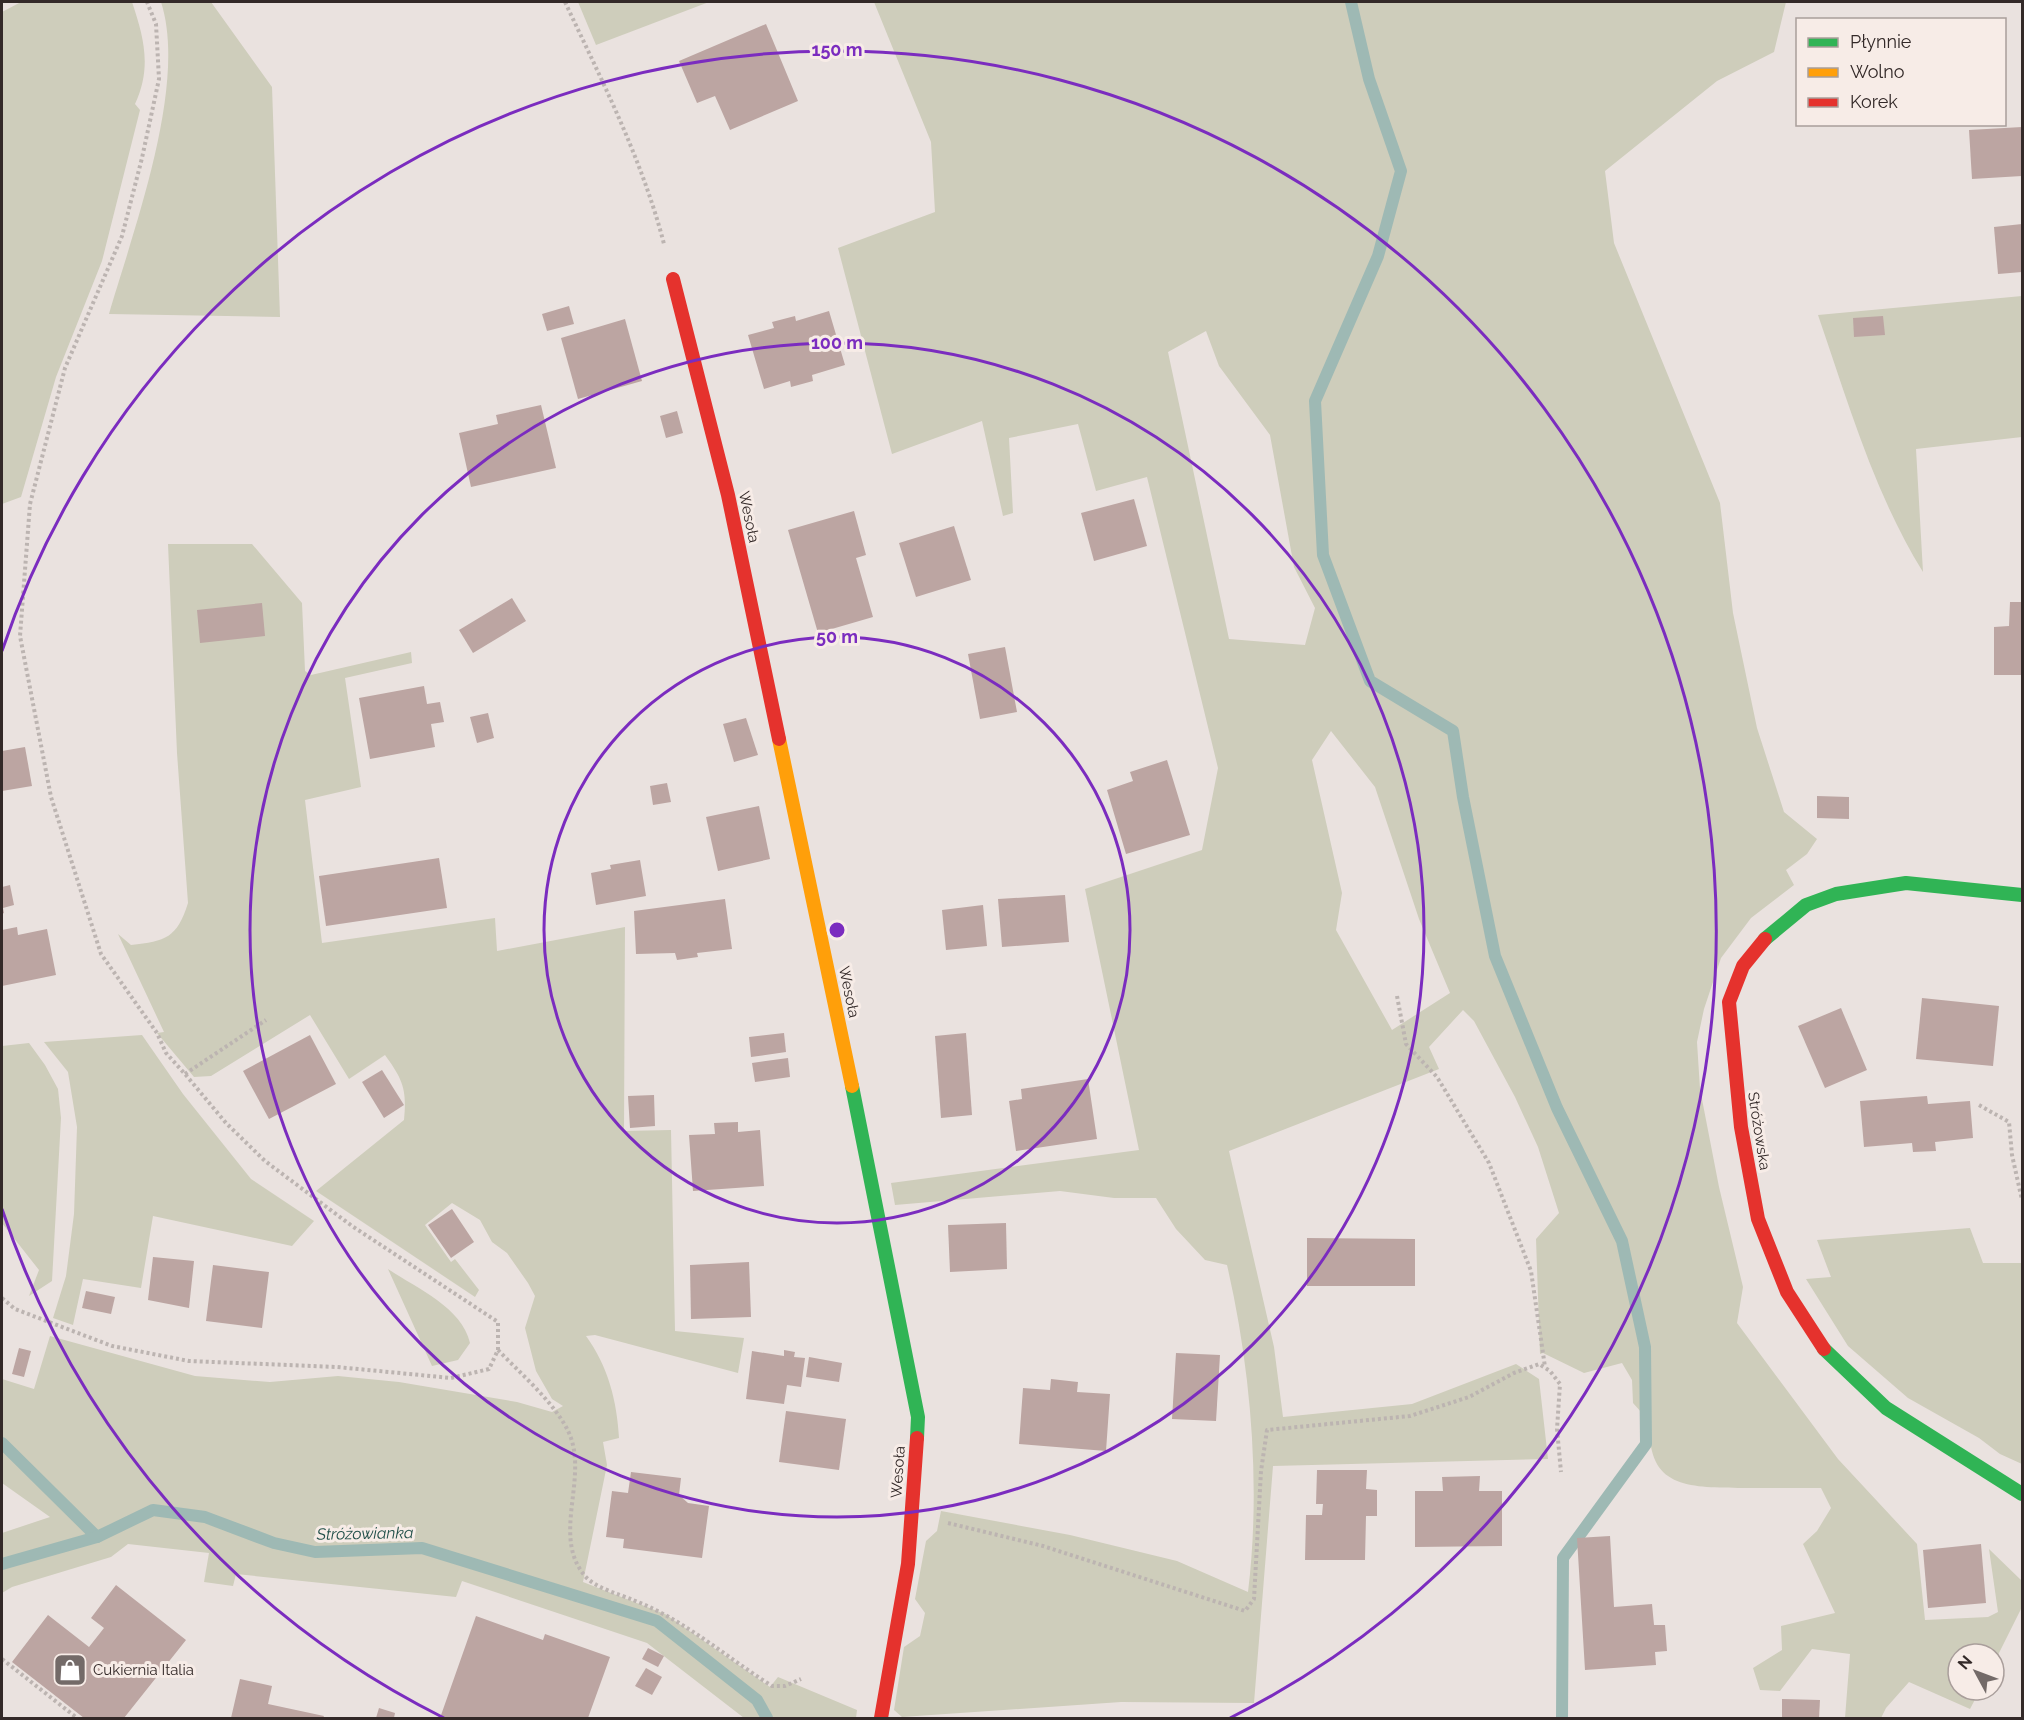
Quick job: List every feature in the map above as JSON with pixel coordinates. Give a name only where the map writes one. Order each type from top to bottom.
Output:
[{"type":"street","name":"Wesoła","points":[[673,279],[728,495],[918,1417],[908,1564],[881,1719]]},
{"type":"street","name":"Stróżowska","points":[[2022,895],[1906,884],[1826,897],[1806,905],[1769,933],[1743,966],[1729,1002],[1738,1108],[1758,1219],[1787,1292],[1825,1351],[1886,1408],[2022,1494]]},
{"type":"path","points":[[2,1298],[15,1309],[112,1346],[189,1361],[337,1366],[451,1378],[489,1369],[498,1350],[498,1322],[352,1226],[265,1161],[226,1123],[166,1053],[157,1033],[101,954],[51,797],[21,636],[30,504],[65,368],[122,236],[159,79],[156,24],[147,2]]},
{"type":"path","points":[[565,2],[628,137],[655,210],[673,279]]},
{"type":"path","points":[[1398,996],[1406,1044],[1437,1077],[1489,1163],[1502,1195],[1531,1271],[1545,1368]]},
{"type":"path","points":[[185,1074],[266,1020]]},
{"type":"path","points":[[1979,1105],[2009,1122],[2012,1155],[2022,1200]]},
{"type":"path","points":[[498,1350],[547,1401],[569,1433],[576,1462],[570,1538],[574,1556],[585,1576],[609,1590],[665,1612],[772,1686],[785,1686],[801,1679]]},
{"type":"path","points":[[911,1518],[956,1524],[1043,1546],[1245,1611],[1254,1599],[1261,1471],[1267,1430],[1410,1416],[1469,1397],[1539,1364],[1560,1384],[1557,1429],[1561,1472]]},
{"type":"path","points":[[2,1659],[77,1719]]},
{"type":"green space","points":[[21,2],[132,2],[143,40],[145,65],[135,104],[140,110],[102,261],[56,377],[21,497],[2,504],[2,12]]},
{"type":"green space","points":[[161,2],[211,2],[272,87],[280,317],[109,314],[143,201],[163,115],[168,74],[168,36]]},
{"type":"green space","points":[[578,2],[709,2],[596,45]]},
{"type":"green space","points":[[874,2],[1786,2],[1774,52],[1717,81],[1605,171],[1614,243],[1720,503],[1733,613],[1757,728],[1784,812],[1817,839],[1807,854],[1786,870],[1794,885],[1751,918],[1721,958],[1704,1009],[1697,1042],[1700,1089],[1719,1187],[1743,1287],[1737,1323],[1838,1459],[1917,1544],[1925,1620],[1988,1617],[1998,1612],[1989,1549],[2022,1581],[2022,1607],[2004,1642],[1946,1642],[1946,1698],[1909,1682],[1886,1708],[1881,1718],[1845,1718],[1850,1654],[1812,1649],[1780,1691],[1760,1690],[1753,1668],[1782,1650],[1781,1626],[1835,1613],[1803,1544],[1817,1531],[1831,1508],[1821,1488],[1706,1487],[1675,1480],[1664,1473],[1655,1461],[1651,1444],[1650,1422],[1633,1403],[1632,1380],[1622,1363],[1584,1373],[1543,1353],[1540,1354],[1536,1239],[1559,1213],[1538,1147],[1515,1097],[1474,1021],[1463,1010],[1429,1047],[1439,1069],[1229,1151],[1274,1347],[1283,1417],[1412,1404],[1516,1364],[1539,1379],[1548,1459],[1273,1466],[1254,1703],[1121,1702],[902,1717],[894,1710],[904,1647],[920,1636],[925,1613],[915,1599],[926,1541],[937,1531],[941,1511],[1070,1535],[1177,1561],[1248,1592],[1254,1511],[1248,1386],[1227,1265],[1205,1260],[1176,1229],[1156,1198],[1114,1198],[1060,1191],[895,1205],[891,1183],[1139,1150],[1085,889],[1202,850],[1218,768],[1147,477],[1096,491],[1078,424],[1009,438],[1013,513],[1003,516],[982,421],[892,454],[838,248],[935,212],[931,142]],"holes":[[[1206,331],[1219,366],[1270,435],[1294,567],[1315,608],[1305,645],[1229,639],[1168,352]],[[1331,731],[1375,787],[1419,919],[1450,993],[1392,1030],[1336,930],[1342,893],[1312,760]]]},
{"type":"green space","points":[[2022,296],[2022,437],[1916,449],[1923,572],[1890,511],[1876,479],[1851,414],[1818,315]]},
{"type":"green space","points":[[168,544],[252,544],[302,603],[305,671],[311,675],[411,652],[412,663],[345,678],[361,787],[305,800],[322,943],[495,918],[497,951],[625,927],[624,1131],[671,1130],[675,1331],[744,1338],[738,1373],[595,1335],[586,1336],[600,1359],[610,1384],[619,1438],[603,1442],[607,1465],[583,1582],[665,1614],[770,1687],[778,1677],[857,1710],[856,1718],[744,1718],[647,1643],[462,1581],[456,1597],[236,1574],[233,1586],[204,1582],[209,1553],[128,1544],[111,1557],[12,1587],[2,1593],[2,1533],[50,1517],[2,1483],[2,1379],[34,1389],[50,1336],[195,1376],[270,1382],[338,1376],[399,1382],[517,1402],[552,1412],[563,1406],[552,1399],[536,1371],[525,1328],[535,1296],[507,1253],[492,1242],[480,1220],[452,1203],[425,1225],[451,1262],[455,1259],[479,1290],[475,1297],[316,1191],[404,1120],[405,1100],[400,1078],[385,1055],[349,1079],[310,1015],[211,1076],[194,1077],[157,1033],[164,1032],[118,934],[131,945],[162,939],[174,931],[188,903],[177,753]]},
{"type":"green space","points":[[142,1035],[183,1094],[251,1179],[314,1221],[292,1246],[153,1216],[141,1288],[83,1279],[73,1325],[53,1318],[66,1276],[74,1214],[77,1127],[68,1072],[44,1042]]},
{"type":"green space","points":[[29,1043],[45,1065],[58,1089],[61,1118],[52,1281],[29,1296],[39,1270],[2,1223],[2,1046]]},
{"type":"green space","points":[[1970,1228],[1983,1263],[2022,1263],[2022,1464],[2000,1454],[1979,1438],[1908,1398],[1848,1346],[1806,1279],[1831,1277],[1817,1240]]},
{"type":"green space","points":[[388,1269],[424,1291],[458,1319],[470,1343],[458,1360],[432,1366]]},
{"type":"green space","points":[[1954,1702],[1974,1702],[1970,1709]]},
{"type":"building","points":[[766,24],[798,101],[730,130],[715,96],[697,103],[679,61]]},
{"type":"building","points":[[2022,127],[2022,176],[1972,179],[1969,130]]},
{"type":"building","points":[[2022,224],[2022,272],[1998,274],[1994,227]]},
{"type":"building","points":[[569,306],[574,324],[547,331],[542,314]]},
{"type":"building","points":[[829,311],[845,365],[812,375],[813,381],[791,387],[790,381],[764,389],[748,335],[774,328],[772,322],[795,316],[796,321]]},
{"type":"building","points":[[1883,316],[1885,335],[1854,337],[1853,318]]},
{"type":"building","points":[[625,319],[642,381],[578,399],[561,338]]},
{"type":"building","points":[[541,405],[556,468],[471,487],[459,433],[498,424],[496,415]]},
{"type":"building","points":[[677,411],[683,433],[666,438],[660,416]]},
{"type":"building","points":[[1134,499],[1147,546],[1094,561],[1081,513]]},
{"type":"building","points":[[854,511],[866,555],[856,558],[873,617],[818,633],[788,530]]},
{"type":"building","points":[[954,526],[971,580],[916,597],[899,543]]},
{"type":"building","points":[[512,598],[526,621],[473,653],[459,630]]},
{"type":"building","points":[[2010,602],[2022,602],[2022,675],[1994,675],[1994,627],[2009,626]]},
{"type":"building","points":[[262,603],[265,636],[200,643],[197,610]]},
{"type":"building","points":[[1005,647],[1017,712],[980,719],[968,654]]},
{"type":"building","points":[[424,686],[427,704],[440,702],[444,722],[431,724],[435,747],[370,759],[359,698]]},
{"type":"building","points":[[488,713],[494,738],[477,743],[470,717]]},
{"type":"building","points":[[746,718],[758,755],[734,762],[723,724]]},
{"type":"building","points":[[25,747],[32,786],[2,791],[2,751]]},
{"type":"building","points":[[1167,760],[1190,835],[1126,854],[1107,790],[1133,781],[1130,772]]},
{"type":"building","points":[[667,783],[671,802],[653,805],[650,786]]},
{"type":"building","points":[[1817,796],[1849,797],[1849,819],[1817,818]]},
{"type":"building","points":[[759,806],[770,859],[718,871],[706,817]]},
{"type":"building","points":[[439,858],[447,908],[326,926],[319,876]]},
{"type":"building","points":[[640,860],[646,896],[596,905],[591,873],[611,869],[610,865]]},
{"type":"building","points":[[10,885],[14,905],[3,908],[4,913],[2,914],[2,887]]},
{"type":"building","points":[[1065,895],[1069,942],[1002,947],[998,899]]},
{"type":"building","points":[[725,899],[732,949],[697,953],[698,957],[677,960],[675,953],[636,954],[634,911]]},
{"type":"building","points":[[983,905],[987,946],[946,950],[942,910]]},
{"type":"building","points":[[17,927],[18,935],[47,929],[56,975],[2,986],[2,930]]},
{"type":"building","points":[[1922,998],[1999,1006],[1993,1066],[1916,1059]]},
{"type":"building","points":[[1841,1008],[1867,1070],[1825,1088],[1798,1026]]},
{"type":"building","points":[[784,1033],[786,1052],[751,1057],[749,1037]]},
{"type":"building","points":[[966,1033],[972,1115],[941,1118],[935,1036]]},
{"type":"building","points":[[310,1035],[336,1084],[269,1119],[243,1071]]},
{"type":"building","points":[[788,1058],[790,1077],[755,1082],[752,1063]]},
{"type":"building","points":[[382,1070],[404,1105],[384,1118],[362,1082]]},
{"type":"building","points":[[1088,1079],[1097,1139],[1016,1151],[1009,1101],[1022,1099],[1021,1089]]},
{"type":"building","points":[[654,1095],[655,1126],[630,1128],[628,1096]]},
{"type":"building","points":[[1927,1096],[1928,1104],[1970,1101],[1973,1138],[1935,1142],[1936,1151],[1913,1152],[1912,1143],[1864,1147],[1860,1101]]},
{"type":"building","points":[[738,1122],[738,1132],[760,1130],[764,1186],[693,1191],[689,1135],[715,1134],[714,1123]]},
{"type":"building","points":[[452,1209],[474,1242],[451,1258],[428,1225]]},
{"type":"building","points":[[1006,1223],[1007,1269],[950,1272],[948,1225]]},
{"type":"building","points":[[1307,1238],[1415,1239],[1415,1286],[1307,1286]]},
{"type":"building","points":[[153,1257],[194,1261],[189,1308],[148,1300]]},
{"type":"building","points":[[749,1262],[751,1317],[691,1319],[690,1265]]},
{"type":"building","points":[[213,1265],[269,1272],[262,1328],[206,1321]]},
{"type":"building","points":[[86,1291],[115,1297],[111,1314],[82,1308]]},
{"type":"building","points":[[19,1348],[31,1351],[24,1377],[12,1374]]},
{"type":"building","points":[[784,1350],[795,1352],[794,1357],[805,1358],[801,1387],[787,1385],[784,1404],[746,1399],[752,1351],[784,1356]]},
{"type":"building","points":[[1176,1353],[1220,1355],[1216,1421],[1172,1419]]},
{"type":"building","points":[[809,1357],[842,1363],[839,1382],[806,1377]]},
{"type":"building","points":[[1051,1379],[1078,1382],[1077,1392],[1110,1394],[1106,1451],[1019,1444],[1023,1388],[1050,1390]]},
{"type":"building","points":[[786,1411],[846,1419],[839,1470],[779,1462]]},
{"type":"building","points":[[1317,1470],[1367,1470],[1366,1489],[1377,1490],[1377,1516],[1366,1516],[1365,1560],[1305,1560],[1306,1515],[1322,1515],[1323,1504],[1316,1504]]},
{"type":"building","points":[[631,1472],[681,1478],[679,1495],[688,1503],[709,1506],[702,1558],[623,1548],[624,1539],[606,1537],[612,1491],[628,1493]]},
{"type":"building","points":[[1480,1476],[1479,1491],[1502,1491],[1502,1546],[1415,1547],[1415,1491],[1443,1491],[1442,1477]]},
{"type":"building","points":[[1610,1536],[1614,1607],[1652,1604],[1654,1625],[1665,1625],[1667,1651],[1655,1652],[1656,1665],[1585,1670],[1577,1538]]},
{"type":"building","points":[[1981,1544],[1986,1603],[1928,1608],[1923,1550]]},
{"type":"building","points":[[116,1585],[186,1640],[124,1718],[84,1718],[12,1662],[48,1615],[89,1647],[104,1628],[91,1618]]},
{"type":"building","points":[[476,1616],[543,1640],[545,1634],[610,1657],[588,1718],[440,1718]]},
{"type":"building","points":[[648,1648],[664,1656],[658,1667],[642,1659]]},
{"type":"building","points":[[646,1668],[662,1677],[652,1695],[635,1686]]},
{"type":"building","points":[[240,1679],[272,1686],[268,1704],[324,1716],[323,1718],[231,1718]]},
{"type":"building","points":[[1782,1699],[1820,1700],[1819,1718],[1782,1718]]},
{"type":"building","points":[[379,1708],[395,1713],[394,1718],[376,1718]]},
{"type":"waterway","points":[[1351,2],[1369,79],[1401,171],[1378,256],[1315,401],[1323,555],[1370,681],[1453,731],[1463,797],[1495,956],[1557,1108],[1622,1241],[1645,1347],[1646,1444],[1563,1558],[1562,1718]]},
{"type":"waterway","points":[[2,1443],[97,1537]]},
{"type":"waterway","name":"Stróżowianka","points":[[2,1564],[97,1537],[153,1510],[205,1517],[274,1543],[315,1552],[422,1548],[657,1621],[757,1700],[767,1718]]},
{"type":"traffic: fast","points":[[1765,939],[1806,905],[1836,894],[1906,883],[2022,895]]},
{"type":"traffic: fast","points":[[852,1086],[918,1417],[917,1438]]},
{"type":"traffic: fast","points":[[1824,1349],[1886,1408],[2022,1494]]},
{"type":"traffic: slow","points":[[779,739],[852,1086]]},
{"type":"traffic: jam","points":[[673,279],[728,495],[779,739]]},
{"type":"traffic: jam","points":[[1765,939],[1743,966],[1729,1002],[1741,1127],[1758,1219],[1787,1292],[1824,1349]]},
{"type":"traffic: jam","points":[[881,1718],[908,1564],[917,1438]]},
{"type":"place","name":"Cukiernia Italia","points":[[70,1670]]}]
